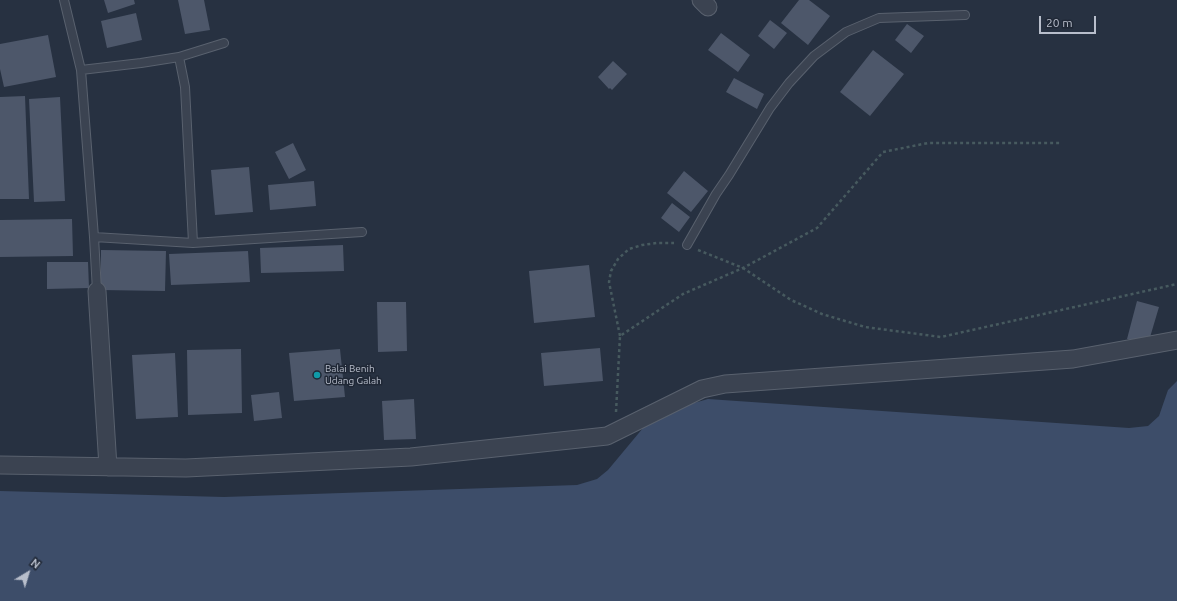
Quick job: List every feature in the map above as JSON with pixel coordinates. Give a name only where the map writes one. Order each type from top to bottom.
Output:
[{"type":"street","points":[[97,291],[108,467]]},
{"type":"street","points":[[0,465],[186,468],[411,457],[607,436],[702,389],[725,384],[1073,359],[1177,340]]},
{"type":"lane","points":[[64,0],[81,70],[97,291]]},
{"type":"lane","points":[[687,245],[716,194],[770,108],[789,83],[814,56],[846,32],[879,18],[965,15]]},
{"type":"lane","points":[[81,70],[179,57],[224,43]]},
{"type":"lane","points":[[179,57],[185,87],[193,243]]},
{"type":"lane","points":[[94,237],[193,243],[362,232]]},
{"type":"path","points":[[620,336],[683,294],[743,268],[817,228],[883,152],[928,143],[1061,143]]},
{"type":"path","points":[[607,436],[613,430],[616,416],[615,407],[620,336],[609,282],[611,271],[618,259],[629,249],[642,245],[668,242],[687,245],[743,268],[791,300],[822,314],[865,327],[941,337],[1177,284]]},
{"type":"water","points":[[1177,381],[1177,601],[0,601],[0,491],[224,497],[577,485],[597,479],[608,470],[648,422],[673,409],[708,399],[1129,428],[1148,426],[1159,416],[1168,390]]},
{"type":"building","points":[[104,0],[134,0],[135,4],[108,13]]},
{"type":"building","points":[[178,0],[204,0],[210,30],[185,34]]},
{"type":"building","points":[[799,0],[809,0],[830,16],[808,45],[781,23]]},
{"type":"building","points":[[136,13],[142,40],[107,48],[101,21]]},
{"type":"building","points":[[770,20],[787,33],[774,49],[758,36]]},
{"type":"building","points":[[907,24],[924,36],[911,53],[895,40]]},
{"type":"building","points":[[721,33],[750,55],[738,72],[708,50]]},
{"type":"building","points":[[48,35],[56,77],[4,87],[0,69],[0,44]]},
{"type":"building","points":[[873,50],[904,74],[870,116],[840,92]]},
{"type":"building","points":[[613,61],[627,74],[612,90],[610,88],[609,89],[598,77]]},
{"type":"building","points":[[734,78],[764,94],[757,109],[726,92]]},
{"type":"building","points":[[25,96],[29,199],[0,199],[0,97]]},
{"type":"building","points":[[60,97],[65,201],[34,202],[29,99]]},
{"type":"building","points":[[293,143],[306,170],[289,179],[275,152]]},
{"type":"building","points":[[249,167],[253,212],[215,215],[211,170]]},
{"type":"building","points":[[684,171],[708,191],[691,212],[667,193]]},
{"type":"building","points":[[314,181],[316,206],[270,210],[268,185]]},
{"type":"building","points":[[672,203],[690,217],[679,232],[661,218]]},
{"type":"building","points":[[72,219],[73,256],[0,257],[0,220]]},
{"type":"building","points":[[343,245],[344,271],[261,273],[260,248]]},
{"type":"building","points":[[101,250],[166,251],[165,291],[101,290]]},
{"type":"building","points":[[248,251],[250,282],[171,285],[169,254]]},
{"type":"building","points":[[47,262],[88,262],[89,288],[47,289]]},
{"type":"building","points":[[589,265],[595,317],[534,323],[529,271]]},
{"type":"building","points":[[1137,301],[1159,307],[1148,344],[1127,339]]},
{"type":"building","points":[[377,302],[406,302],[407,351],[378,352]]},
{"type":"building","points":[[600,348],[603,381],[544,386],[541,353]]},
{"type":"building","points":[[241,349],[242,413],[188,415],[187,350]]},
{"type":"building","name":"Balai Benih Udang Galah","points":[[340,349],[345,397],[294,401],[289,353]]},
{"type":"building","points":[[175,353],[178,417],[136,419],[132,355]]},
{"type":"building","points":[[279,392],[282,418],[254,421],[251,395]]},
{"type":"building","points":[[414,399],[416,439],[384,440],[382,401]]},
{"type":"place","name":"Balai Benih Udang Galah","points":[[317,375]]}]
